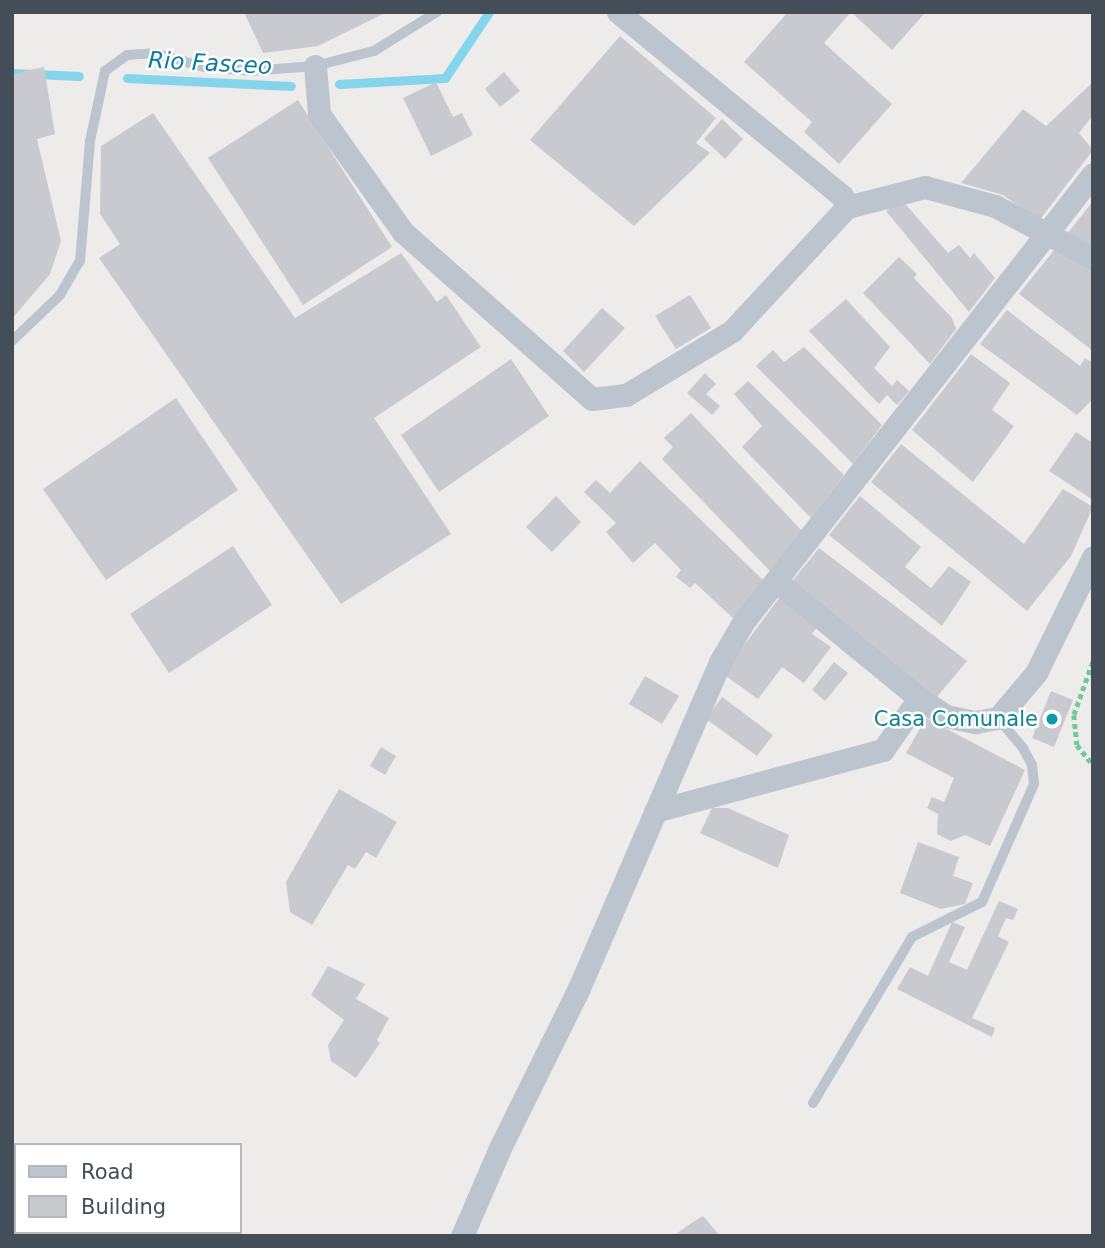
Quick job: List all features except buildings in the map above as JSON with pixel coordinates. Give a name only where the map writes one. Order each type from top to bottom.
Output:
[{"type":"street","points":[[618,12],[842,196],[847,207]]},
{"type":"street","points":[[315,66],[319,114],[403,232],[592,399],[626,394],[732,331],[847,207],[925,187],[995,206],[1093,258]]},
{"type":"street","points":[[462,1236],[500,1148],[579,988],[720,662],[776,581],[1093,174]]},
{"type":"street","points":[[776,581],[919,698],[946,716],[975,722],[998,718],[1036,673],[1093,556]]},
{"type":"street","points":[[655,811],[883,750],[919,698]]},
{"type":"lane","points":[[12,341],[60,295],[80,261],[90,141],[105,71],[127,55],[154,53],[204,66],[252,71],[315,66],[374,51],[437,12]]},
{"type":"lane","points":[[813,1103],[912,937],[982,902],[1034,784],[1032,765],[1023,748],[998,718]]},
{"type":"path","points":[[1093,662],[1074,715],[1077,745],[1093,765]]},
{"type":"waterway","name":"Rio Fasceo","points":[[339,84],[445,78],[489,12]]},
{"type":"waterway","name":"Rio Fasceo","points":[[12,73],[79,76]]},
{"type":"waterway","name":"Rio Fasceo","points":[[127,78],[291,86]]},
{"type":"place","name":"Casa Comunale","points":[[1052,719]]}]
